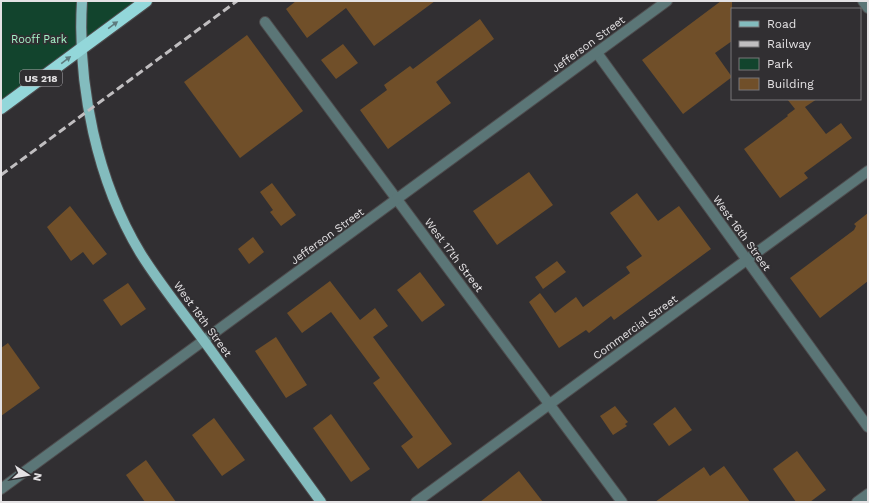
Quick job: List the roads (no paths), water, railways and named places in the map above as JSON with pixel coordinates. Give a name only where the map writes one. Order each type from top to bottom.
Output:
[{"type":"highway","name":"US 218","points":[[1,108],[146,1]]},
{"type":"main road","name":"West 18th Street","points":[[82,1],[81,48],[83,77],[95,135],[114,198],[127,227],[155,275],[321,502]]},
{"type":"street","name":"Jefferson Street","points":[[1,489],[667,1]]},
{"type":"street","points":[[863,1],[868,8]]},
{"type":"street","name":"West 17th Street","points":[[265,22],[622,502]]},
{"type":"street","name":"West 16th Street","points":[[597,53],[868,427]]},
{"type":"street","name":"Commercial Street","points":[[416,502],[868,171]]},
{"type":"street","points":[[857,502],[868,494]]},
{"type":"railway","points":[[1,175],[237,1]]},
{"type":"park label","name":"Rooff Park","points":[[39,39]]}]
